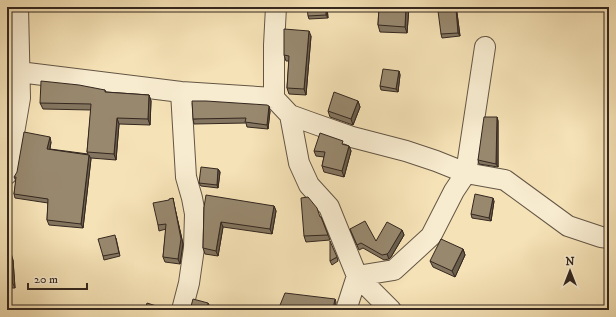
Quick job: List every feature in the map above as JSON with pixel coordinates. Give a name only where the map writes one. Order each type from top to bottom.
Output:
[{"type":"street","points":[[7,174],[20,98],[18,7]]},
{"type":"street","points":[[274,98],[276,7]]},
{"type":"street","points":[[357,276],[394,270],[431,236],[454,192],[466,173],[485,47]]},
{"type":"street","points":[[19,72],[181,92],[274,98],[290,115],[352,137],[406,151],[466,173],[505,180],[568,226],[601,237],[609,238]]},
{"type":"street","points":[[181,92],[186,177],[195,214],[193,255],[189,283],[182,310]]},
{"type":"street","points":[[290,115],[299,163],[309,185],[329,207],[357,276],[391,310]]},
{"type":"street","points":[[346,310],[357,276]]},
{"type":"building","points":[[307,7],[326,7],[326,15],[308,16]]},
{"type":"building","points":[[379,7],[406,7],[405,27],[378,25]]},
{"type":"building","points":[[456,9],[458,33],[441,34],[438,11]]},
{"type":"building","points":[[284,29],[309,31],[304,89],[287,88],[289,56],[284,55]]},
{"type":"building","points":[[383,69],[399,71],[396,89],[380,86]]},
{"type":"building","points":[[41,81],[79,85],[105,90],[105,92],[149,95],[148,119],[117,118],[114,154],[87,152],[91,104],[40,103]]},
{"type":"building","points":[[334,92],[358,101],[351,119],[328,111]]},
{"type":"building","points":[[192,101],[267,105],[269,106],[267,125],[245,122],[246,118],[193,119]]},
{"type":"building","points":[[484,117],[497,117],[496,164],[478,160]]},
{"type":"building","points":[[24,132],[50,137],[47,149],[89,155],[81,224],[47,220],[48,199],[14,194],[16,177],[14,177],[17,172]]},
{"type":"building","points":[[320,133],[343,141],[342,144],[349,146],[342,171],[322,166],[325,152],[314,151]]},
{"type":"building","points":[[201,167],[218,169],[217,185],[199,183]]},
{"type":"building","points":[[475,194],[493,198],[489,218],[471,214]]},
{"type":"building","points":[[206,195],[274,206],[270,229],[221,222],[216,251],[203,248],[204,207]]},
{"type":"building","points":[[308,197],[317,208],[328,235],[304,236],[301,198]]},
{"type":"building","points":[[173,198],[181,239],[178,259],[163,257],[166,224],[158,225],[153,203]]},
{"type":"building","points":[[365,221],[376,241],[387,222],[402,230],[387,254],[382,255],[361,243],[357,245],[350,229]]},
{"type":"building","points":[[115,235],[119,253],[103,256],[98,239]]},
{"type":"building","points":[[441,239],[463,249],[452,271],[430,261]]},
{"type":"building","points":[[330,241],[337,257],[330,261]]},
{"type":"building","points":[[7,253],[11,253],[12,282],[7,282]]},
{"type":"building","points":[[285,293],[335,299],[334,310],[278,310]]},
{"type":"building","points":[[193,299],[208,303],[207,310],[190,310]]},
{"type":"building","points":[[147,303],[169,310],[145,310]]}]
